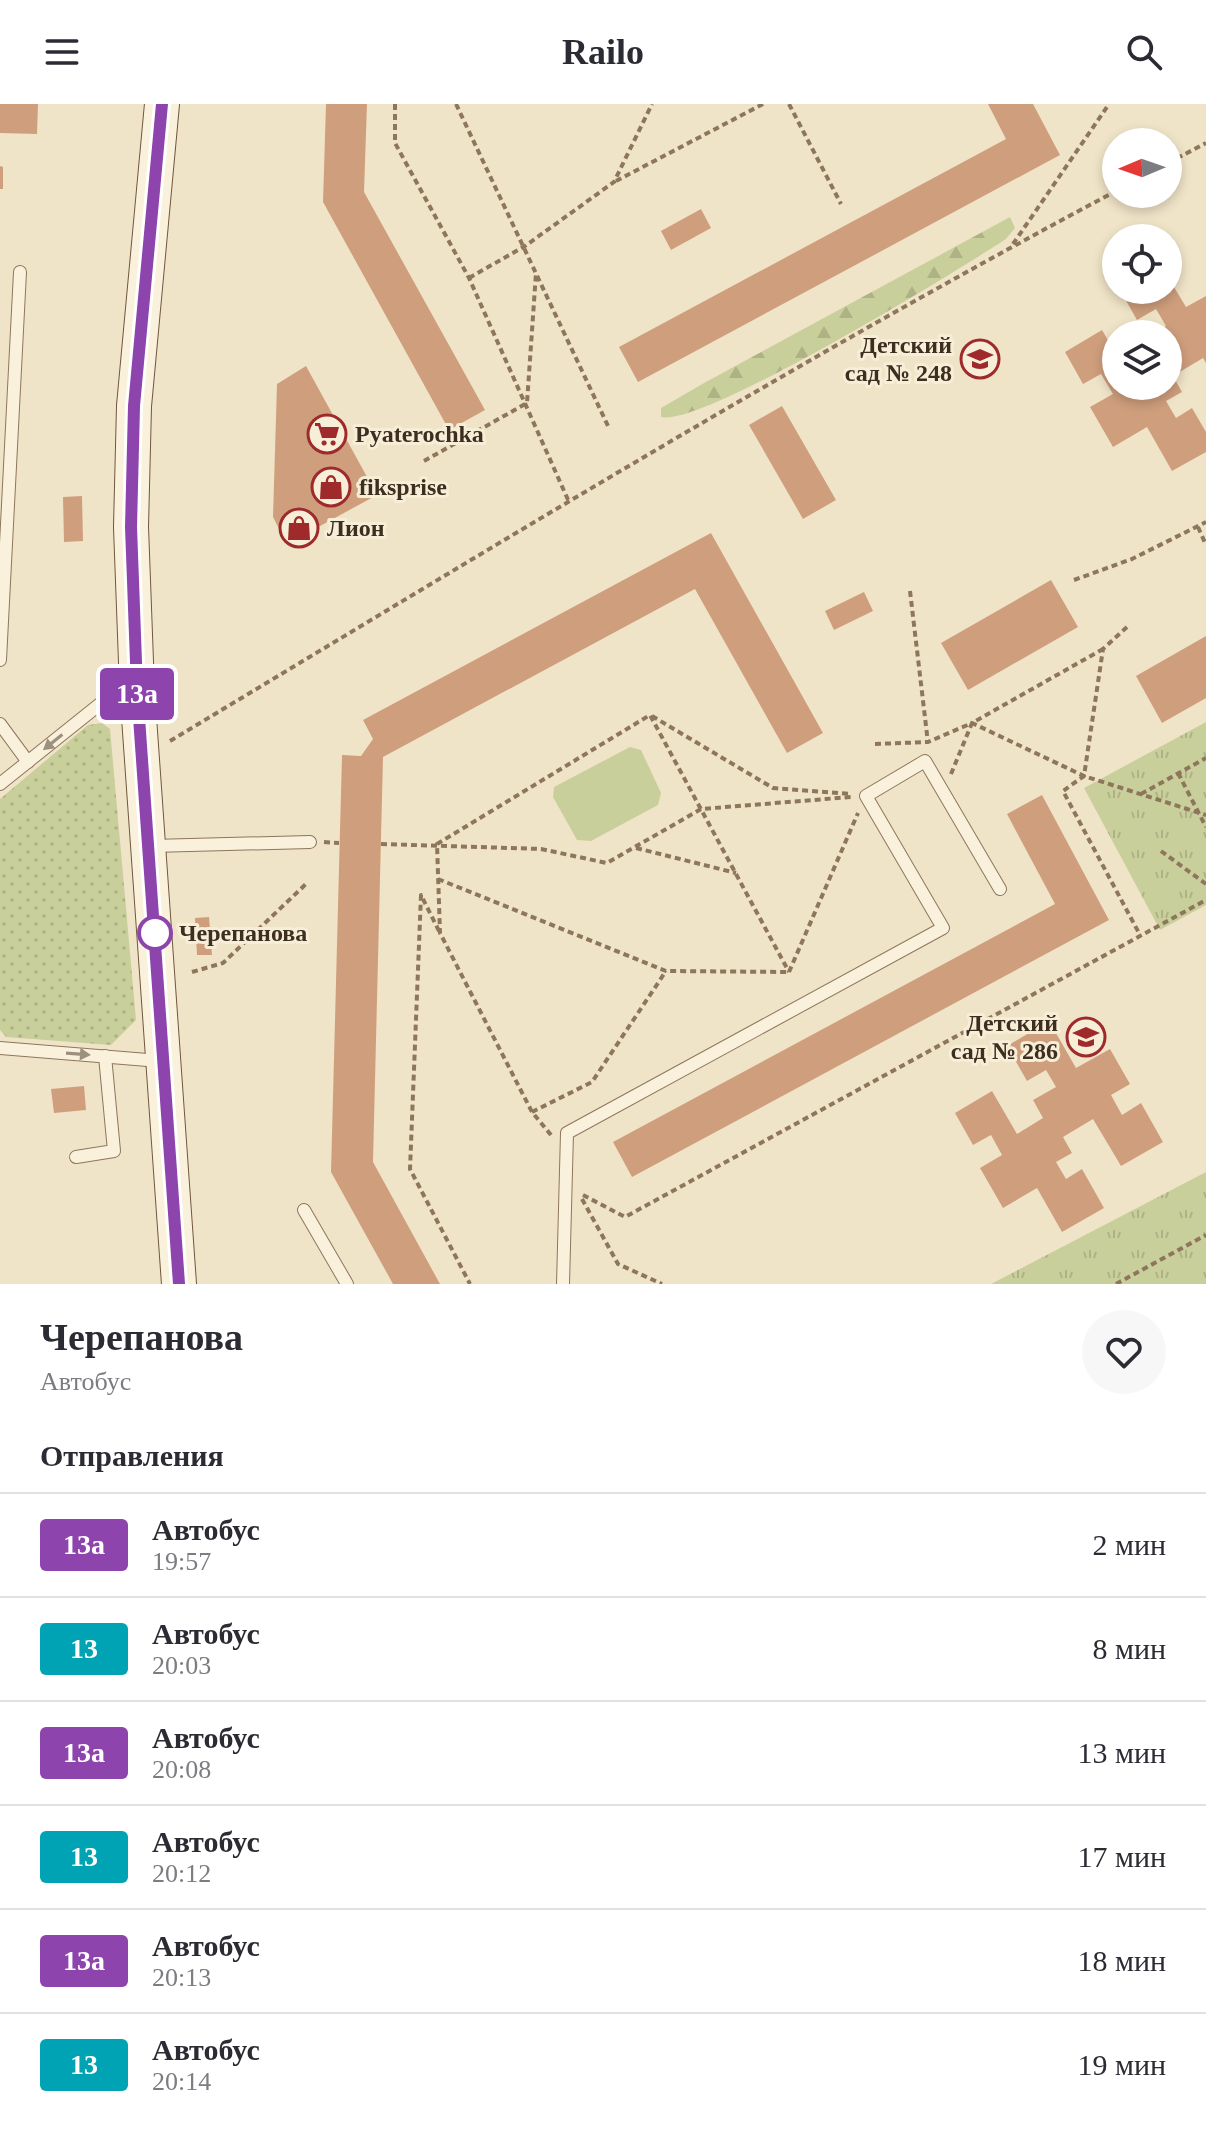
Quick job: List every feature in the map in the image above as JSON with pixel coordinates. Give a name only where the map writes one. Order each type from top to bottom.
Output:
[{"type":"main road","points":[[162,104],[134,406],[131,527],[136,676],[163,1061],[182,1277]]},
{"type":"lane","points":[[0,660],[20,272]]},
{"type":"lane","points":[[0,784],[136,676]]},
{"type":"lane","points":[[0,724],[28,762]]},
{"type":"lane","points":[[563,1284],[567,1133],[943,928],[866,796],[925,761],[1000,889]]},
{"type":"lane","points":[[149,846],[310,842]]},
{"type":"lane","points":[[0,1048],[163,1061]]},
{"type":"lane","points":[[76,1157],[114,1151],[105,1056]]},
{"type":"lane","points":[[304,1210],[347,1284]]},
{"type":"path","points":[[395,104],[395,143],[469,278],[569,502]]},
{"type":"path","points":[[456,104],[608,426]]},
{"type":"path","points":[[614,182],[652,104]]},
{"type":"path","points":[[469,278],[525,246],[614,182],[763,104]]},
{"type":"path","points":[[789,104],[841,204]]},
{"type":"path","points":[[1012,246],[1109,104]]},
{"type":"path","points":[[1182,156],[1206,143]]},
{"type":"path","points":[[170,741],[569,502],[1012,246],[1102,198]]},
{"type":"path","points":[[527,403],[536,270]]},
{"type":"path","points":[[424,461],[527,403]]},
{"type":"path","points":[[1074,580],[1132,559],[1206,522]]},
{"type":"path","points":[[1198,527],[1206,545]]},
{"type":"path","points":[[910,591],[928,742],[925,761]]},
{"type":"path","points":[[875,744],[928,742],[972,723],[1103,649],[1127,627]]},
{"type":"path","points":[[1103,649],[1084,776],[1063,791],[1140,936]]},
{"type":"path","points":[[650,715],[773,788],[866,796]]},
{"type":"path","points":[[650,715],[789,972]]},
{"type":"path","points":[[437,844],[650,715]]},
{"type":"path","points":[[972,723],[1084,776],[1206,815]]},
{"type":"path","points":[[943,791],[972,723]]},
{"type":"path","points":[[1141,794],[1206,758]]},
{"type":"path","points":[[1178,773],[1206,827]]},
{"type":"path","points":[[381,844],[541,849],[607,863],[701,809],[866,796]]},
{"type":"path","points":[[789,972],[866,796]]},
{"type":"path","points":[[1198,812],[1206,808]]},
{"type":"path","points":[[437,844],[440,933]]},
{"type":"path","points":[[633,848],[736,873]]},
{"type":"path","points":[[1161,851],[1206,884]]},
{"type":"path","points":[[438,879],[666,971],[789,972]]},
{"type":"path","points":[[192,972],[223,963],[307,883]]},
{"type":"path","points":[[470,1284],[410,1169],[421,895],[532,1112],[567,1155]]},
{"type":"path","points":[[662,1284],[618,1264],[579,1193],[625,1217],[1206,900]]},
{"type":"path","points":[[532,1112],[592,1082],[666,971]]},
{"type":"path","points":[[1116,1284],[1206,1235]]},
{"type":"green space","points":[[1010,217],[1015,228],[1006,239],[887,312],[726,398],[686,413],[661,417],[661,408],[704,383]]},
{"type":"green space","points":[[1206,722],[1206,905],[1160,930],[1084,788]]},
{"type":"green space","points":[[102,723],[110,729],[136,1020],[111,1045],[6,1037],[0,1030],[0,799],[88,725]]},
{"type":"green space","points":[[630,747],[641,750],[661,793],[658,805],[591,841],[577,840],[553,797],[554,787]]},
{"type":"green space","points":[[1206,1172],[1206,1284],[991,1284]]},
{"type":"building","points":[[0,104],[38,104],[37,134],[0,133]]},
{"type":"building","points":[[326,104],[367,104],[364,192],[485,410],[449,430],[323,202]]},
{"type":"building","points":[[988,104],[1033,104],[1060,155],[638,382],[619,347],[1006,139]]},
{"type":"building","points":[[0,166],[3,167],[3,189],[0,189]]},
{"type":"building","points":[[701,209],[711,228],[671,250],[661,231]]},
{"type":"building","points":[[1206,296],[1206,363],[1203,358],[1182,371],[1182,320],[1162,320],[1156,309],[1137,320],[1128,304],[1182,304],[1182,300],[1186,307]]},
{"type":"building","points":[[1102,330],[1102,376],[1083,384],[1065,352]]},
{"type":"building","points":[[306,366],[377,495],[287,544],[273,517],[277,384]]},
{"type":"building","points":[[1102,400],[1168,400],[1176,418],[1192,408],[1206,432],[1206,452],[1172,471],[1147,427],[1113,447],[1090,407]]},
{"type":"building","points":[[782,406],[836,500],[803,519],[749,425]]},
{"type":"building","points":[[82,496],[83,541],[64,542],[63,497]]},
{"type":"building","points":[[711,533],[823,733],[787,753],[695,589],[383,757],[373,1162],[440,1284],[393,1284],[331,1172],[342,755],[361,756],[373,739],[363,720]]},
{"type":"building","points":[[1051,580],[1078,627],[968,690],[941,643]]},
{"type":"building","points":[[864,592],[873,611],[834,630],[825,611]]},
{"type":"building","points":[[1206,636],[1206,698],[1162,723],[1136,676]]},
{"type":"building","points":[[1042,795],[1109,920],[632,1177],[613,1142],[1055,904],[1007,814]]},
{"type":"building","points":[[209,917],[212,955],[197,955],[195,918]]},
{"type":"building","points":[[1049,1021],[1076,1068],[1110,1049],[1130,1084],[1111,1095],[1122,1115],[1141,1103],[1163,1142],[1121,1166],[1093,1119],[1063,1137],[1072,1153],[1056,1162],[1066,1179],[1082,1169],[1104,1208],[1062,1232],[1037,1188],[1003,1208],[980,1168],[1002,1155],[991,1135],[973,1145],[955,1113],[992,1091],[1017,1134],[1043,1118],[1033,1100],[1056,1087],[1046,1070],[1027,1081],[1007,1046]]},
{"type":"building","points":[[84,1086],[86,1110],[54,1113],[51,1089]]},
{"type":"bus line","name":"13а","points":[[162,104],[134,406],[131,527],[137,689],[179,1284]]},
{"type":"place","name":"Детский сад № 248","points":[[980,359]]},
{"type":"place","name":"Pyaterochka","points":[[327,434]]},
{"type":"place","name":"fiksprise","points":[[331,487]]},
{"type":"place","name":"Лион","points":[[299,528]]},
{"type":"place","name":"Черепанова","points":[[155,933]]},
{"type":"place","name":"Детский сад № 286","points":[[1086,1037]]}]
